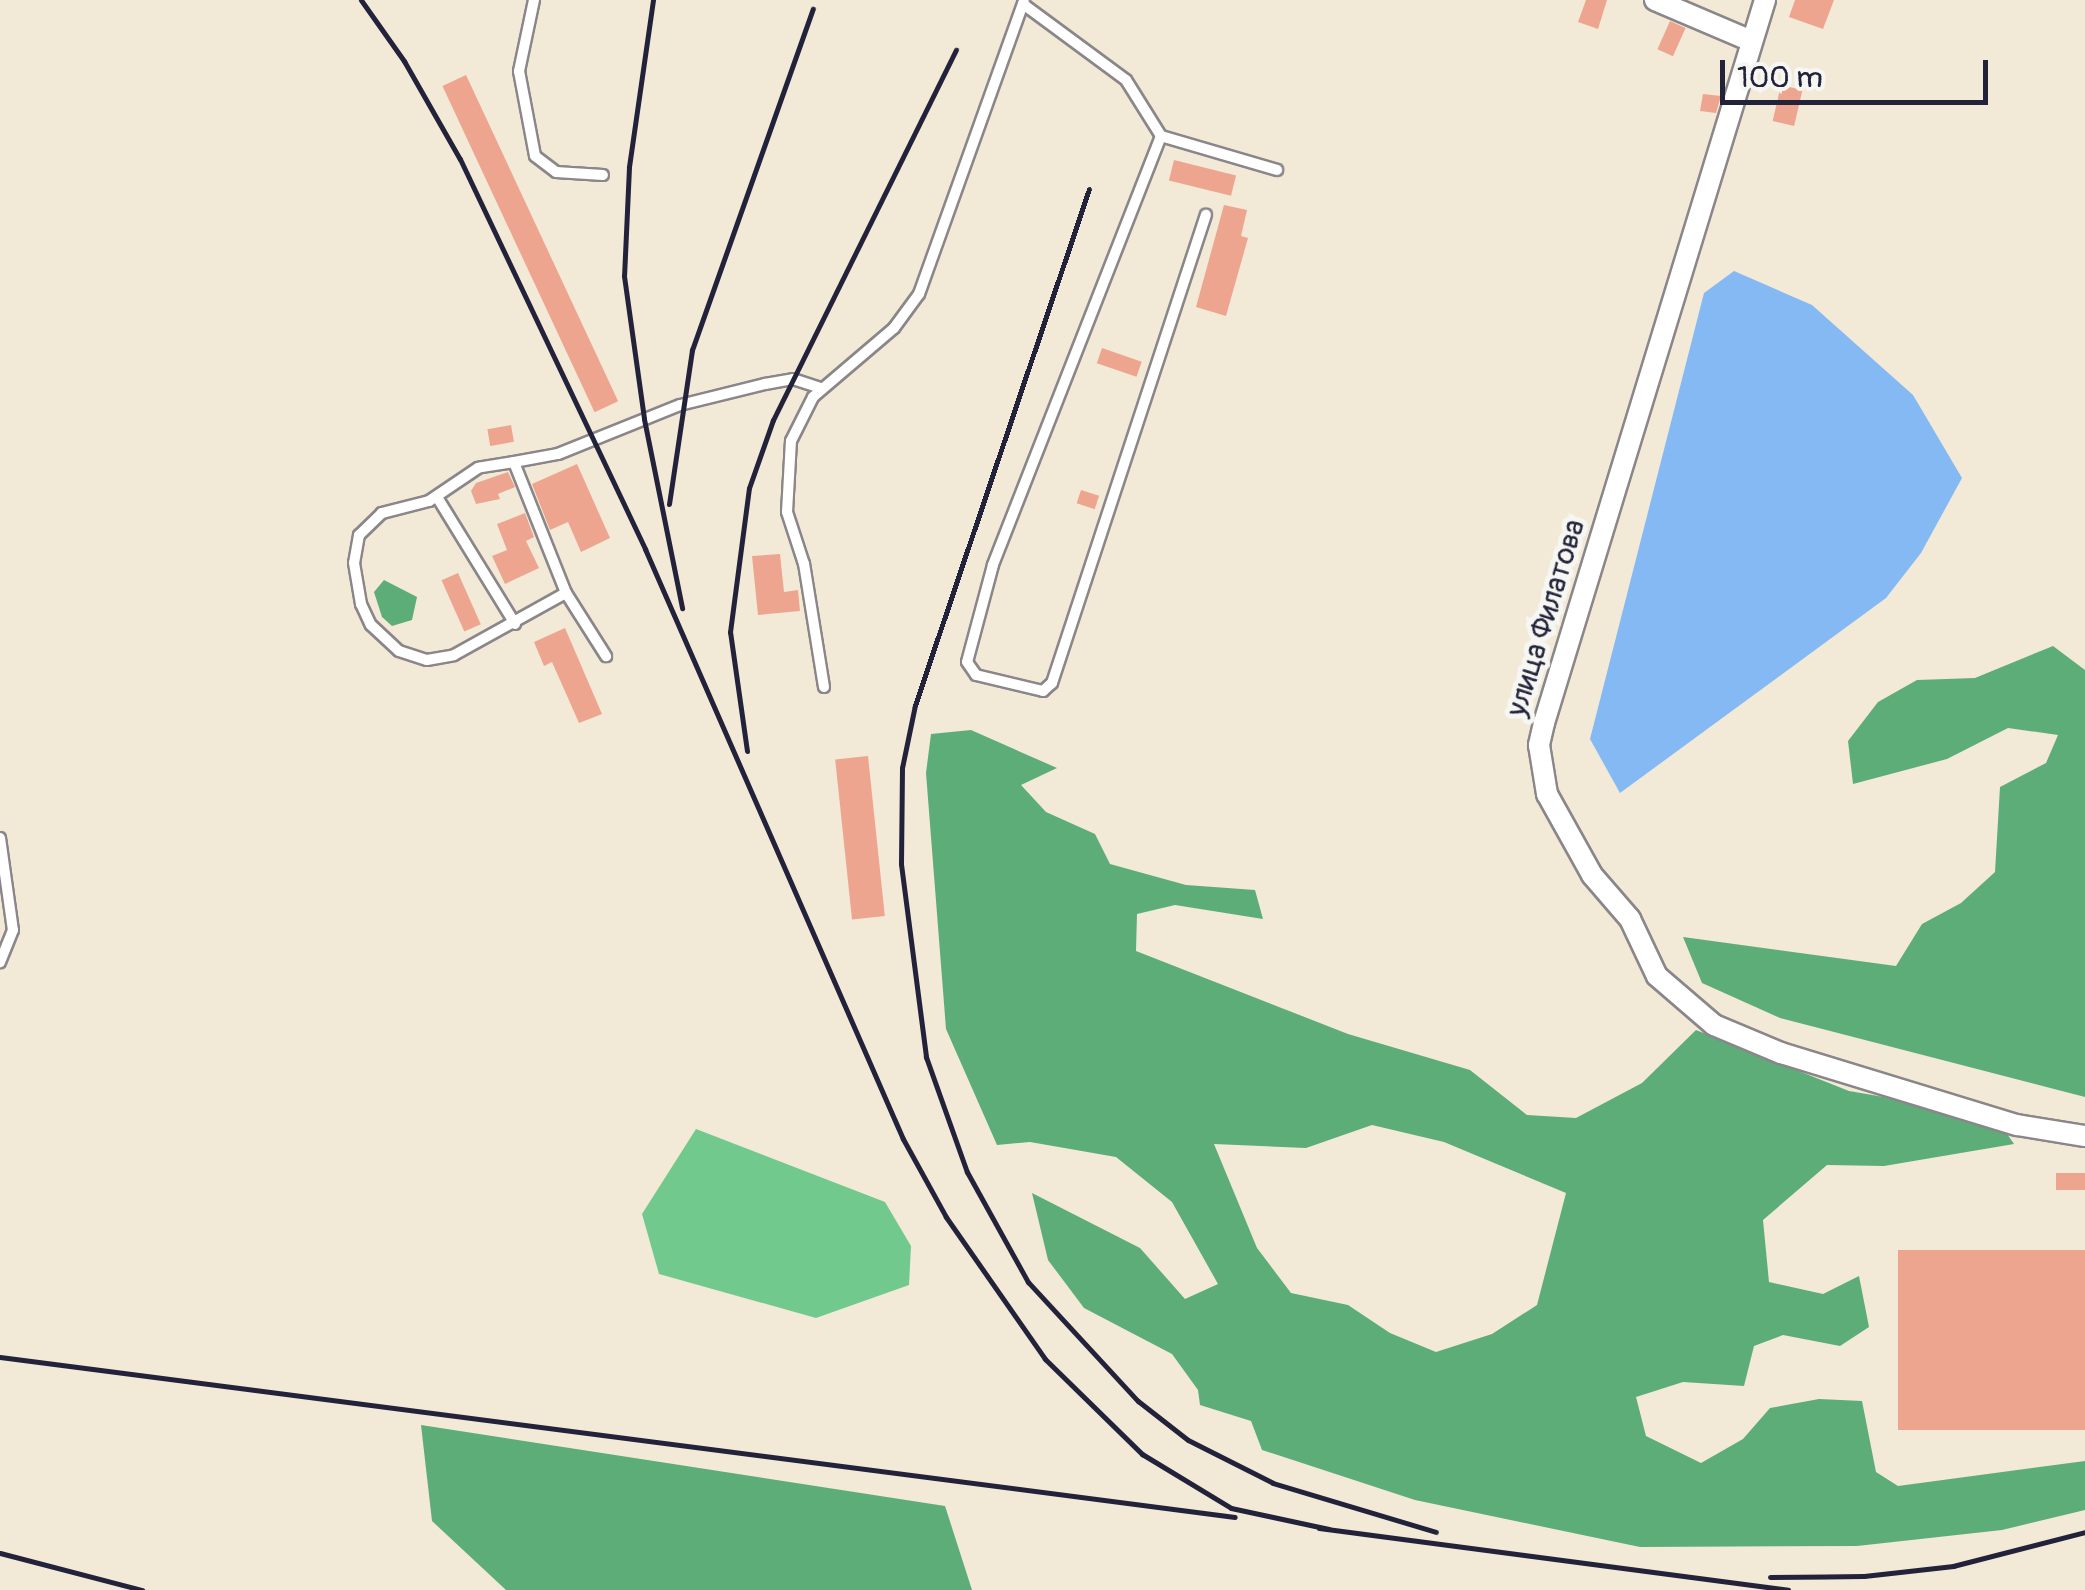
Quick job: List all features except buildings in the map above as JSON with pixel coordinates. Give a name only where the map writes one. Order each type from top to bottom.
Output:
[{"type":"street","points":[[1655,0],[1751,41]]},
{"type":"street","name":"улица Филатова","points":[[1765,0],[1544,723],[1539,745],[1546,794],[1592,875],[1630,919],[1657,976],[1714,1025],[1781,1053],[2017,1125],[2085,1136]]},
{"type":"lane","points":[[534,0],[518,71],[535,156],[556,172],[604,175]]},
{"type":"lane","points":[[824,687],[784,479],[798,423],[821,388],[894,328],[919,294],[1024,2],[1126,80],[1161,136],[1278,170]]},
{"type":"lane","points":[[1161,136],[993,565],[967,662],[976,675],[1043,691],[1052,683],[1206,215]]},
{"type":"lane","points":[[566,592],[472,648],[427,660],[399,651],[371,625],[354,562],[359,535],[382,513],[437,497],[468,472],[558,454],[680,405],[765,384],[794,379],[821,388]]},
{"type":"lane","points":[[514,462],[566,592],[606,656]]},
{"type":"lane","points":[[437,497],[514,624]]},
{"type":"lane","points":[[0,838],[13,930],[0,962]]},
{"type":"green space","points":[[384,580],[417,597],[412,620],[392,626],[382,617],[374,592]]},
{"type":"green space","points":[[2053,646],[2085,670],[2085,1097],[1780,1018],[1702,983],[1683,937],[1896,966],[1922,924],[1961,903],[1995,872],[2000,787],[2046,763],[2058,735],[2008,728],[1947,759],[1853,784],[1848,741],[1878,702],[1917,680],[1975,678]]},
{"type":"green space","points":[[971,730],[1057,768],[1021,785],[1046,812],[1095,834],[1110,864],[1186,885],[1255,890],[1263,919],[1175,905],[1137,914],[1136,951],[1348,1034],[1470,1070],[1527,1115],[1576,1118],[1642,1083],[1696,1030],[1849,1091],[1995,1116],[2014,1144],[1884,1166],[1827,1165],[1763,1220],[1769,1282],[1823,1294],[1859,1276],[1869,1327],[1840,1346],[1783,1335],[1754,1346],[1744,1386],[1683,1382],[1636,1397],[1646,1436],[1701,1463],[1743,1439],[1770,1408],[1819,1399],[1862,1401],[1876,1472],[1898,1486],[2085,1461],[2085,1510],[2002,1530],[1857,1546],[1640,1547],[1415,1500],[1262,1450],[1251,1421],[1200,1405],[1198,1390],[1172,1354],[1084,1308],[1048,1260],[1032,1193],[1140,1248],[1185,1299],[1218,1284],[1172,1202],[1116,1157],[1030,1142],[997,1145],[946,1029],[926,773],[931,734]],"holes":[[[1372,1125],[1444,1142],[1566,1193],[1537,1305],[1492,1334],[1436,1352],[1390,1333],[1348,1305],[1291,1293],[1257,1248],[1214,1144],[1306,1148]]]},
{"type":"green space","points":[[696,1129],[885,1202],[911,1246],[909,1285],[816,1318],[659,1274],[642,1214]]},
{"type":"green space","points":[[421,1425],[945,1506],[972,1590],[506,1590],[432,1521]]},
{"type":"water","points":[[1734,271],[1812,305],[1913,395],[1962,478],[1921,553],[1886,598],[1620,793],[1590,739],[1704,293]]},
{"type":"railway","points":[[361,0],[404,61],[460,159],[645,549],[903,1139],[946,1217],[1045,1359],[1142,1454],[1231,1508],[1329,1529]]},
{"type":"railway","points":[[653,0],[629,167],[624,276],[644,419],[682,608]]},
{"type":"railway","points":[[669,504],[692,350],[813,9]]},
{"type":"railway","points":[[747,751],[730,632],[749,488],[773,420],[956,50]]},
{"type":"railway","points":[[1089,189],[915,705],[902,768],[901,864],[926,1057],[967,1172],[1028,1282],[1138,1401],[1188,1440],[1273,1483],[1436,1532]]},
{"type":"railway","points":[[0,1357],[1235,1517]]},
{"type":"railway","points":[[1319,1528],[1788,1590]]},
{"type":"railway","points":[[1770,1577],[1864,1576],[1953,1566],[2085,1532]]},
{"type":"railway","points":[[0,1553],[142,1590]]}]
